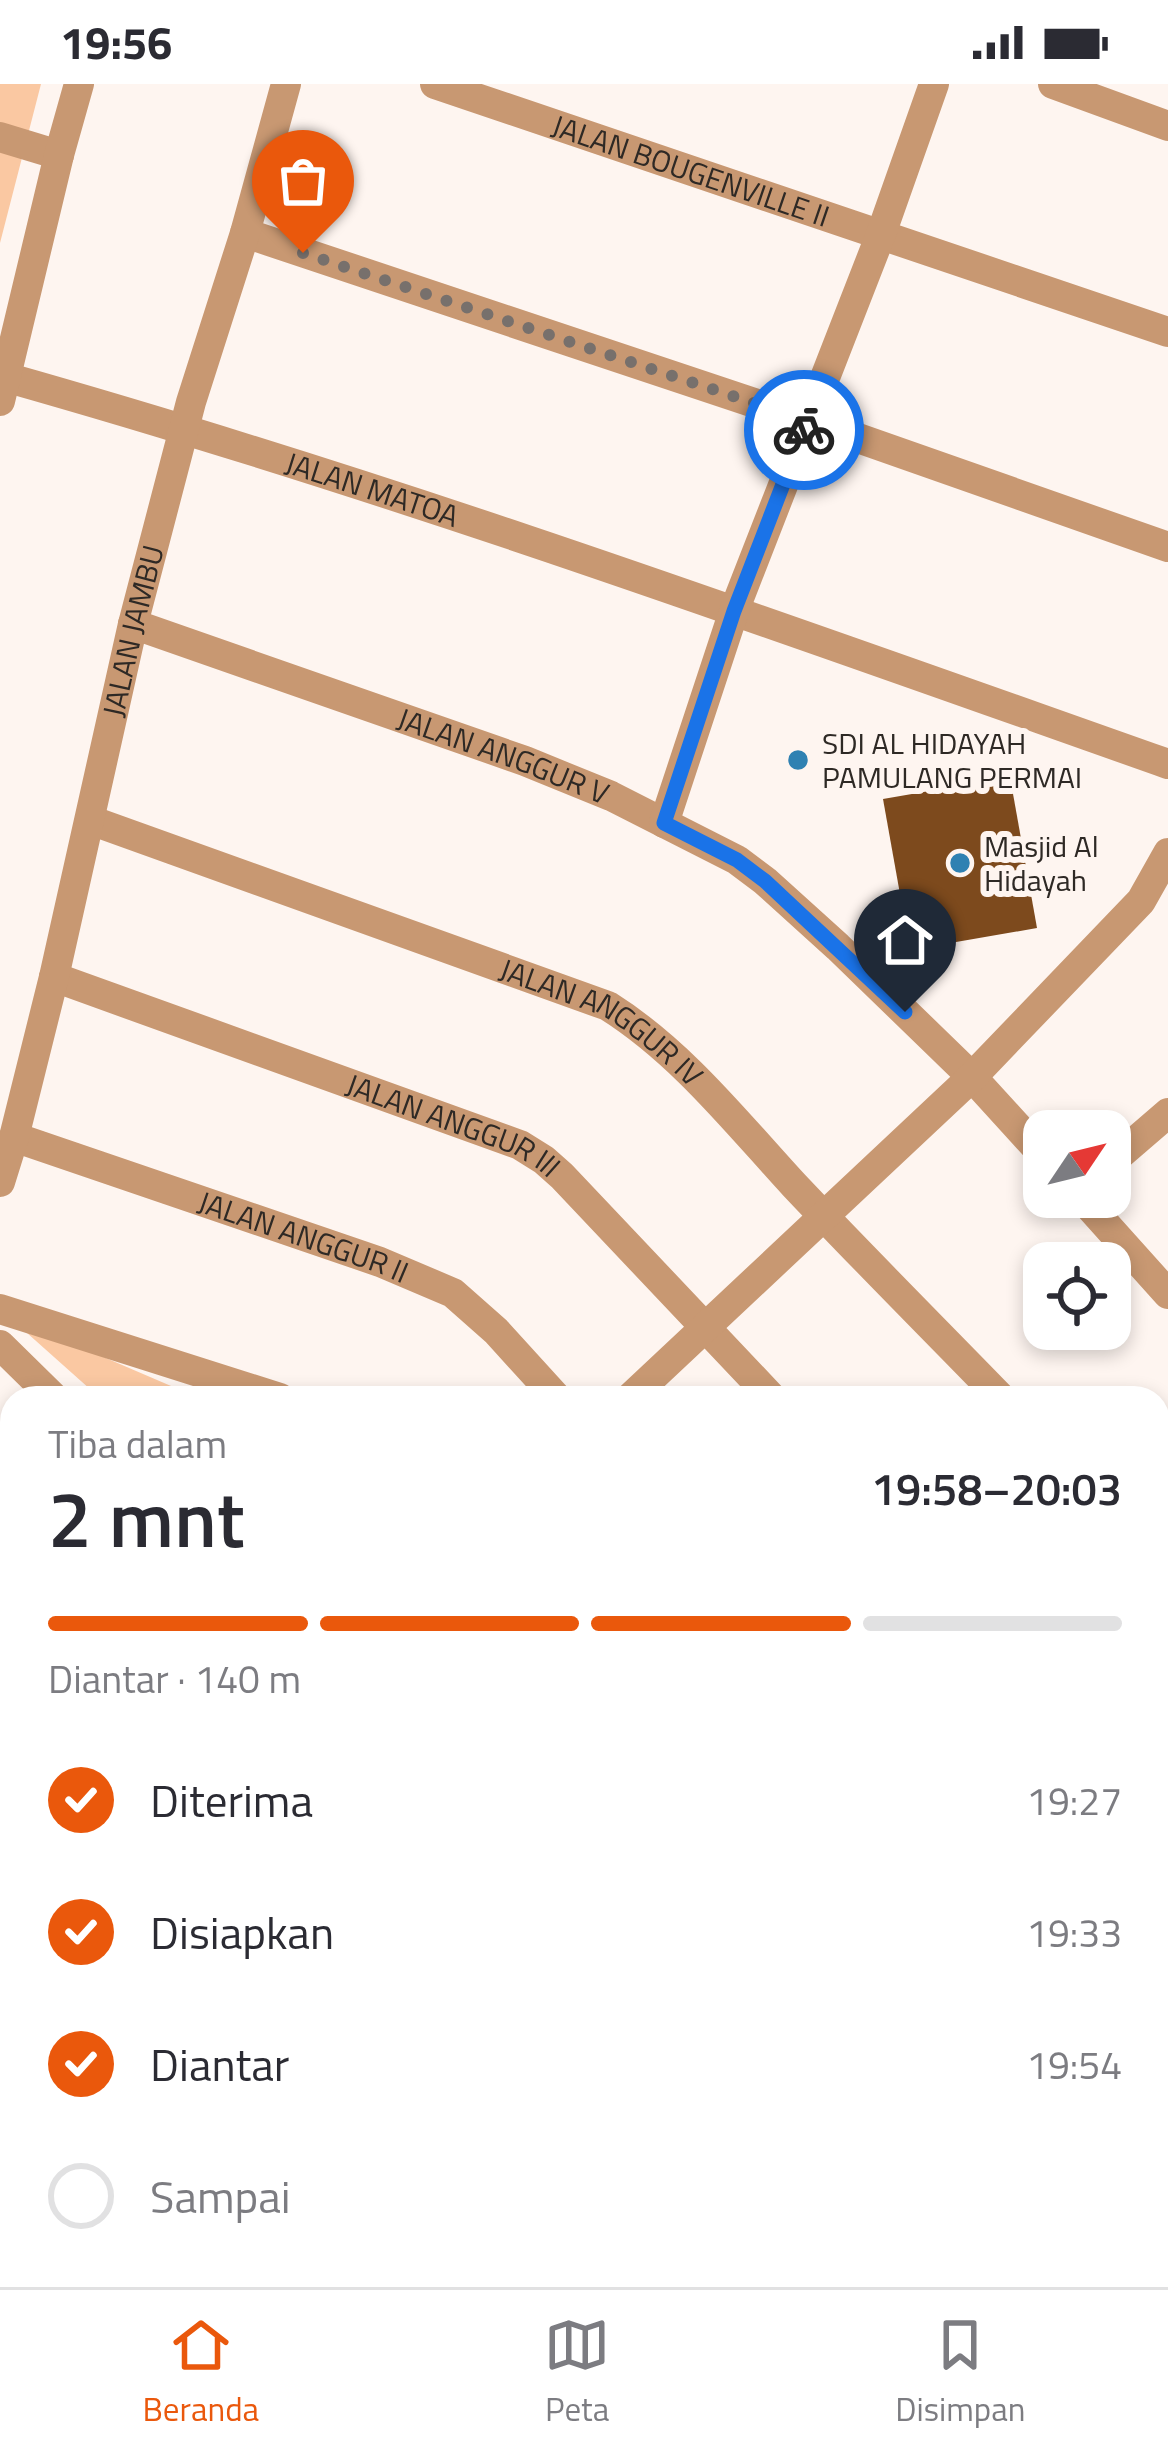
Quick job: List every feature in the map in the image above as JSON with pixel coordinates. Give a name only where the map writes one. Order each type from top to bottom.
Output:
[{"type":"street","points":[[3,389],[79,84]]},
{"type":"street","name":"JALAN JAMBU","points":[[0,1182],[54,977],[133,624],[184,428],[286,84]]},
{"type":"street","name":"JALAN BOUGENVILLE II","points":[[435,84],[1168,332]]},
{"type":"street","points":[[664,823],[734,611],[881,234],[934,84]]},
{"type":"street","points":[[1053,84],[1168,126]]},
{"type":"street","points":[[0,137],[59,155]]},
{"type":"street","points":[[245,233],[1168,547]]},
{"type":"street","name":"JALAN MATOA","points":[[3,389],[184,428],[734,611],[1168,764]]},
{"type":"street","name":"JALAN ANGGUR V","points":[[133,624],[525,761],[611,796],[737,860],[838,947],[1023,1133]]},
{"type":"street","name":"JALAN ANGGUR IV","points":[[90,820],[608,1006],[636,1023],[680,1062],[988,1386]]},
{"type":"street","points":[[643,1386],[972,1077],[1142,901],[1168,853]]},
{"type":"street","name":"JALAN ANGGUR III","points":[[54,977],[520,1145],[562,1176],[761,1386]]},
{"type":"street","points":[[1131,1144],[1168,1113]]},
{"type":"street","name":"JALAN ANGGUR II","points":[[14,1138],[380,1262],[453,1293],[496,1330],[545,1386]]},
{"type":"street","points":[[1100,1218],[1168,1294]]},
{"type":"street","points":[[0,1309],[242,1386]]},
{"type":"street","points":[[0,1345],[41,1386]]},
{"type":"shaded area","points":[[0,84],[41,84],[0,243]]},
{"type":"shaded area","points":[[8,1316],[171,1386],[87,1386]]},
{"type":"building","name":"Masjid Al Hidayah","points":[[1010,777],[1037,928],[910,950],[883,799]]},
{"type":"way so far","points":[[303,253],[808,421],[804,430]]},
{"type":"place","name":"SDI AL HIDAYAH PAMULANG PERMAI","points":[[798,760]]},
{"type":"place","name":"Masjid Al Hidayah","points":[[960,863]]},
{"type":"route","points":[[804,430],[734,611],[664,823],[737,860],[765,881],[905,1012]]}]
